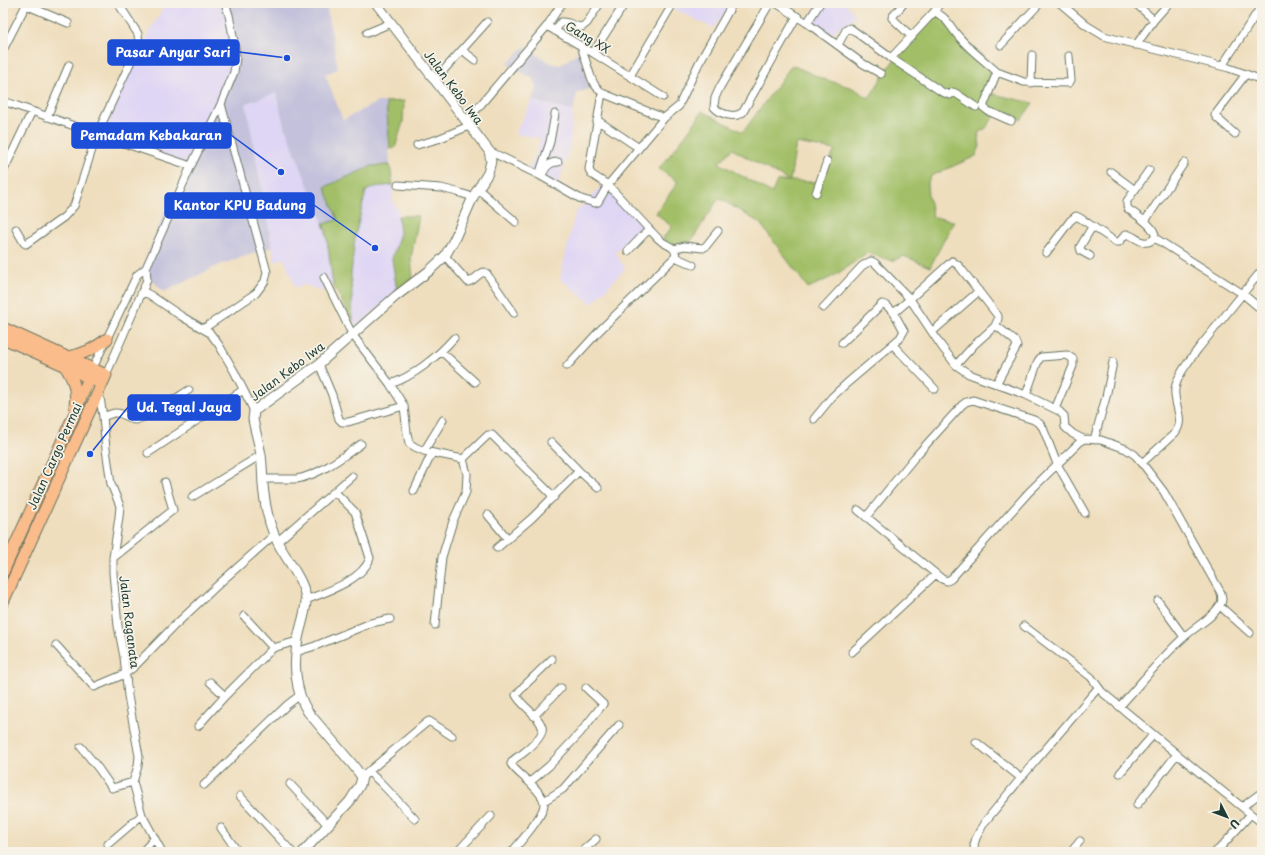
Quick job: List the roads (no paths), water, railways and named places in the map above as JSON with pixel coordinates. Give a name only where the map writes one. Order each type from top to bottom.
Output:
[{"type":"highway","points":[[3,328],[90,374],[102,383]]},
{"type":"highway","points":[[3,338],[66,361],[86,353],[107,339]]},
{"type":"highway","points":[[66,361],[74,382],[74,415]]},
{"type":"highway","name":"Jalan Cargo Permai","points":[[3,572],[74,415],[90,374]]},
{"type":"highway","name":"Jalan Cargo Permai","points":[[3,602],[102,383]]},
{"type":"street","points":[[16,230],[26,244],[64,217],[72,209],[76,202],[97,134],[139,41],[137,31],[118,3]]},
{"type":"street","name":"Jalan Cargo Permai","points":[[90,374],[137,275],[146,268],[191,166],[221,104],[234,72],[236,57],[229,15],[225,3]]},
{"type":"street","name":"Jalan Kebo Iwa","points":[[306,600],[296,573],[276,539],[271,526],[264,496],[261,455],[253,420],[254,411],[319,364],[407,286],[429,271],[445,256],[454,240],[473,197],[490,168],[491,161],[489,151],[434,81],[376,3]]},
{"type":"street","points":[[547,26],[562,3]]},
{"type":"street","points":[[555,30],[561,22],[582,27],[587,23],[600,3]]},
{"type":"street","points":[[593,53],[625,3]]},
{"type":"street","points":[[489,151],[540,176],[581,199],[595,203],[599,200],[608,185],[664,118],[680,103],[699,63],[733,3]]},
{"type":"street","points":[[770,3],[720,87],[715,98],[714,107],[718,112],[732,116],[740,115],[743,112],[797,16]]},
{"type":"street","points":[[776,3],[786,6],[797,16],[862,63],[880,74]]},
{"type":"street","points":[[807,22],[820,3]]},
{"type":"street","points":[[904,3],[892,18],[912,37]]},
{"type":"street","points":[[892,58],[934,12],[940,3]]},
{"type":"street","points":[[1000,45],[1040,3]]},
{"type":"street","points":[[1060,3],[1096,32],[1117,40],[1222,66],[1262,80]]},
{"type":"street","points":[[1135,3],[1154,20]]},
{"type":"street","points":[[1136,45],[1154,20],[1169,3]]},
{"type":"street","points":[[3,50],[26,4],[68,23]]},
{"type":"street","points":[[1222,66],[1262,6]]},
{"type":"street","points":[[630,76],[671,7]]},
{"type":"street","points":[[934,12],[945,18],[959,38],[998,72],[1024,82],[1069,83],[1071,80],[1069,56]]},
{"type":"street","points":[[434,81],[487,22]]},
{"type":"street","points":[[367,33],[391,23]]},
{"type":"street","name":"Gang XX","points":[[467,124],[547,26],[663,97]]},
{"type":"street","points":[[838,45],[846,30],[850,28],[942,92],[950,96],[953,92],[976,107]]},
{"type":"street","points":[[581,46],[594,84],[602,93],[664,118]]},
{"type":"street","points":[[462,50],[476,60]]},
{"type":"street","points":[[1031,83],[1032,55]]},
{"type":"street","points":[[47,117],[69,65]]},
{"type":"street","points":[[998,72],[983,106],[988,111],[1011,121]]},
{"type":"street","points":[[1235,134],[1215,115],[1246,74]]},
{"type":"street","points":[[568,366],[600,330],[675,257],[676,253],[674,249],[661,241],[649,229],[608,185],[591,174],[589,169],[602,93]]},
{"type":"street","points":[[3,101],[191,166]]},
{"type":"street","points":[[203,329],[256,293],[265,281],[267,272],[221,104]]},
{"type":"street","points":[[3,172],[32,111]]},
{"type":"street","points":[[540,176],[550,142],[555,114]]},
{"type":"street","points":[[597,120],[639,148]]},
{"type":"street","points":[[417,145],[438,139],[467,124]]},
{"type":"street","points":[[540,176],[546,167],[550,164],[558,162]]},
{"type":"street","points":[[816,193],[827,162]]},
{"type":"street","points":[[1144,221],[1184,163]]},
{"type":"street","points":[[1149,170],[1127,201],[1127,206],[1154,229],[1156,235],[1155,238]]},
{"type":"street","points":[[1111,172],[1135,190]]},
{"type":"street","points":[[398,185],[441,188],[473,197]]},
{"type":"street","points":[[478,189],[516,222]]},
{"type":"street","points":[[1046,253],[1074,217],[1077,216],[1092,227],[1118,242],[1126,234],[1129,234],[1140,242],[1150,242],[1155,238]]},
{"type":"street","points":[[1090,256],[1081,251],[1080,247],[1092,227]]},
{"type":"street","points":[[628,251],[649,229]]},
{"type":"street","points":[[674,249],[684,246],[703,248],[718,231]]},
{"type":"street","points":[[1155,238],[1242,294],[1262,310]]},
{"type":"street","points":[[445,256],[468,282],[471,282],[481,273],[484,272],[487,274],[514,313]]},
{"type":"street","points":[[675,257],[694,265]]},
{"type":"street","points":[[894,313],[952,260],[959,266],[998,316],[995,326],[974,345],[956,365]]},
{"type":"street","points":[[823,308],[862,266],[871,261],[875,263],[910,299],[956,365],[969,374],[1026,395],[1062,413],[1064,416],[1064,425],[1066,430],[1083,439],[1101,440],[1126,449],[1135,455],[1164,492],[1221,593],[1222,601],[1220,606],[1207,619],[1184,637],[1165,656],[1120,706]]},
{"type":"street","name":"Jalan Cargo Permai","points":[[102,383],[147,279],[146,268]]},
{"type":"street","points":[[1142,463],[1175,434],[1178,429],[1180,420],[1175,392],[1176,382],[1198,348],[1262,270]]},
{"type":"street","points":[[324,277],[352,334],[390,384],[404,406],[409,442],[415,447],[424,451],[463,459]]},
{"type":"street","points":[[142,291],[150,294],[181,316],[210,333],[221,343],[254,411]]},
{"type":"street","points":[[932,332],[979,291]]},
{"type":"street","points":[[814,419],[832,397],[893,345],[904,331],[894,313],[886,305],[882,304],[842,343]]},
{"type":"street","points":[[119,314],[130,320]]},
{"type":"street","points":[[995,326],[1015,341],[1017,346],[996,384]]},
{"type":"street","points":[[390,384],[408,376],[442,352],[454,338]]},
{"type":"street","points":[[893,345],[935,388]]},
{"type":"street","points":[[442,352],[476,382]]},
{"type":"street","points":[[1026,395],[1038,361],[1041,357],[1071,356],[1073,359],[1072,366],[1055,409]]},
{"type":"street","points":[[1094,440],[1106,397],[1113,362]]},
{"type":"street","points":[[319,364],[332,395],[339,419],[342,422],[348,422],[404,406]]},
{"type":"street","name":"Jalan Raganata","points":[[102,383],[103,417],[111,484],[120,506],[113,558],[113,573],[118,626],[139,756],[138,766],[133,782]]},
{"type":"street","points":[[103,417],[114,412],[120,413],[133,420],[137,420],[150,414],[189,390]]},
{"type":"street","points":[[148,453],[243,390]]},
{"type":"street","points":[[866,517],[914,458],[962,405],[972,400],[1037,421],[1043,428],[1057,464],[1085,513]]},
{"type":"street","points":[[424,451],[443,420]]},
{"type":"street","points":[[463,459],[488,435],[492,435],[554,497]]},
{"type":"street","points":[[858,510],[944,581],[946,581],[951,579],[1029,492],[1083,439]]},
{"type":"street","points":[[551,442],[598,488]]},
{"type":"street","points":[[263,479],[302,478],[328,467],[361,444]]},
{"type":"street","points":[[414,491],[432,453]]},
{"type":"street","points":[[192,497],[261,455]]},
{"type":"street","points":[[435,625],[442,557],[453,521],[466,492],[467,474],[463,459]]},
{"type":"street","points":[[497,548],[554,497],[579,471]]},
{"type":"street","points":[[56,645],[94,687],[125,674],[221,582],[335,492],[352,476]]},
{"type":"street","points":[[113,558],[173,510],[165,482]]},
{"type":"street","points":[[335,492],[355,512],[370,558],[369,563],[354,578],[332,590],[306,600],[297,640],[296,652],[296,665],[300,695],[303,705],[308,712],[354,765],[380,783],[415,819]]},
{"type":"street","points":[[488,515],[508,539]]},
{"type":"street","points":[[852,652],[936,574]]},
{"type":"street","points":[[1158,601],[1184,637]]},
{"type":"street","points":[[1220,606],[1250,633]]},
{"type":"street","points":[[244,616],[274,648]]},
{"type":"street","points":[[296,652],[315,646],[362,626],[381,620],[390,619]]},
{"type":"street","points":[[1024,626],[1091,677],[1096,682],[1098,688],[1153,735],[1262,823]]},
{"type":"street","points":[[198,726],[225,696],[274,648],[297,640]]},
{"type":"street","points":[[512,852],[538,818],[543,809],[544,801],[530,782],[511,764],[512,759],[522,753],[542,734],[542,727],[516,695],[552,659]]},
{"type":"street","points":[[210,682],[225,696]]},
{"type":"street","points":[[534,716],[561,688]]},
{"type":"street","points":[[530,782],[580,733],[603,704],[586,688]]},
{"type":"street","points":[[975,852],[974,845],[976,838],[984,823],[1098,688]]},
{"type":"street","points":[[204,785],[287,705],[300,695]]},
{"type":"street","points":[[303,852],[350,801],[365,774],[426,723],[429,721],[452,736]]},
{"type":"street","points":[[544,801],[563,789],[620,725]]},
{"type":"street","points":[[1120,773],[1153,735]]},
{"type":"street","points":[[976,742],[1021,778]]},
{"type":"street","points":[[81,747],[112,788],[133,782],[142,815],[162,852]]},
{"type":"street","points":[[1138,805],[1178,754]]},
{"type":"street","points":[[290,784],[328,825]]},
{"type":"street","points":[[1242,807],[1262,792]]},
{"type":"street","points":[[240,796],[292,852]]},
{"type":"street","points":[[1215,852],[1251,814]]},
{"type":"street","points":[[108,844],[142,815]]},
{"type":"street","points":[[457,852],[491,816]]},
{"type":"street","points":[[221,828],[238,852]]},
{"type":"street","points":[[142,852],[154,839]]},
{"type":"street","points":[[581,852],[596,839]]},
{"type":"street","points":[[1071,852],[1080,841]]},
{"type":"place","name":"Pasar Anyar Sari","points":[[287,58]]},
{"type":"place","name":"Pemadam Kebakaran","points":[[281,172]]},
{"type":"place","name":"Kantor KPU Badung","points":[[375,248]]},
{"type":"place","name":"Ud. Tegal Jaya","points":[[90,454]]}]
